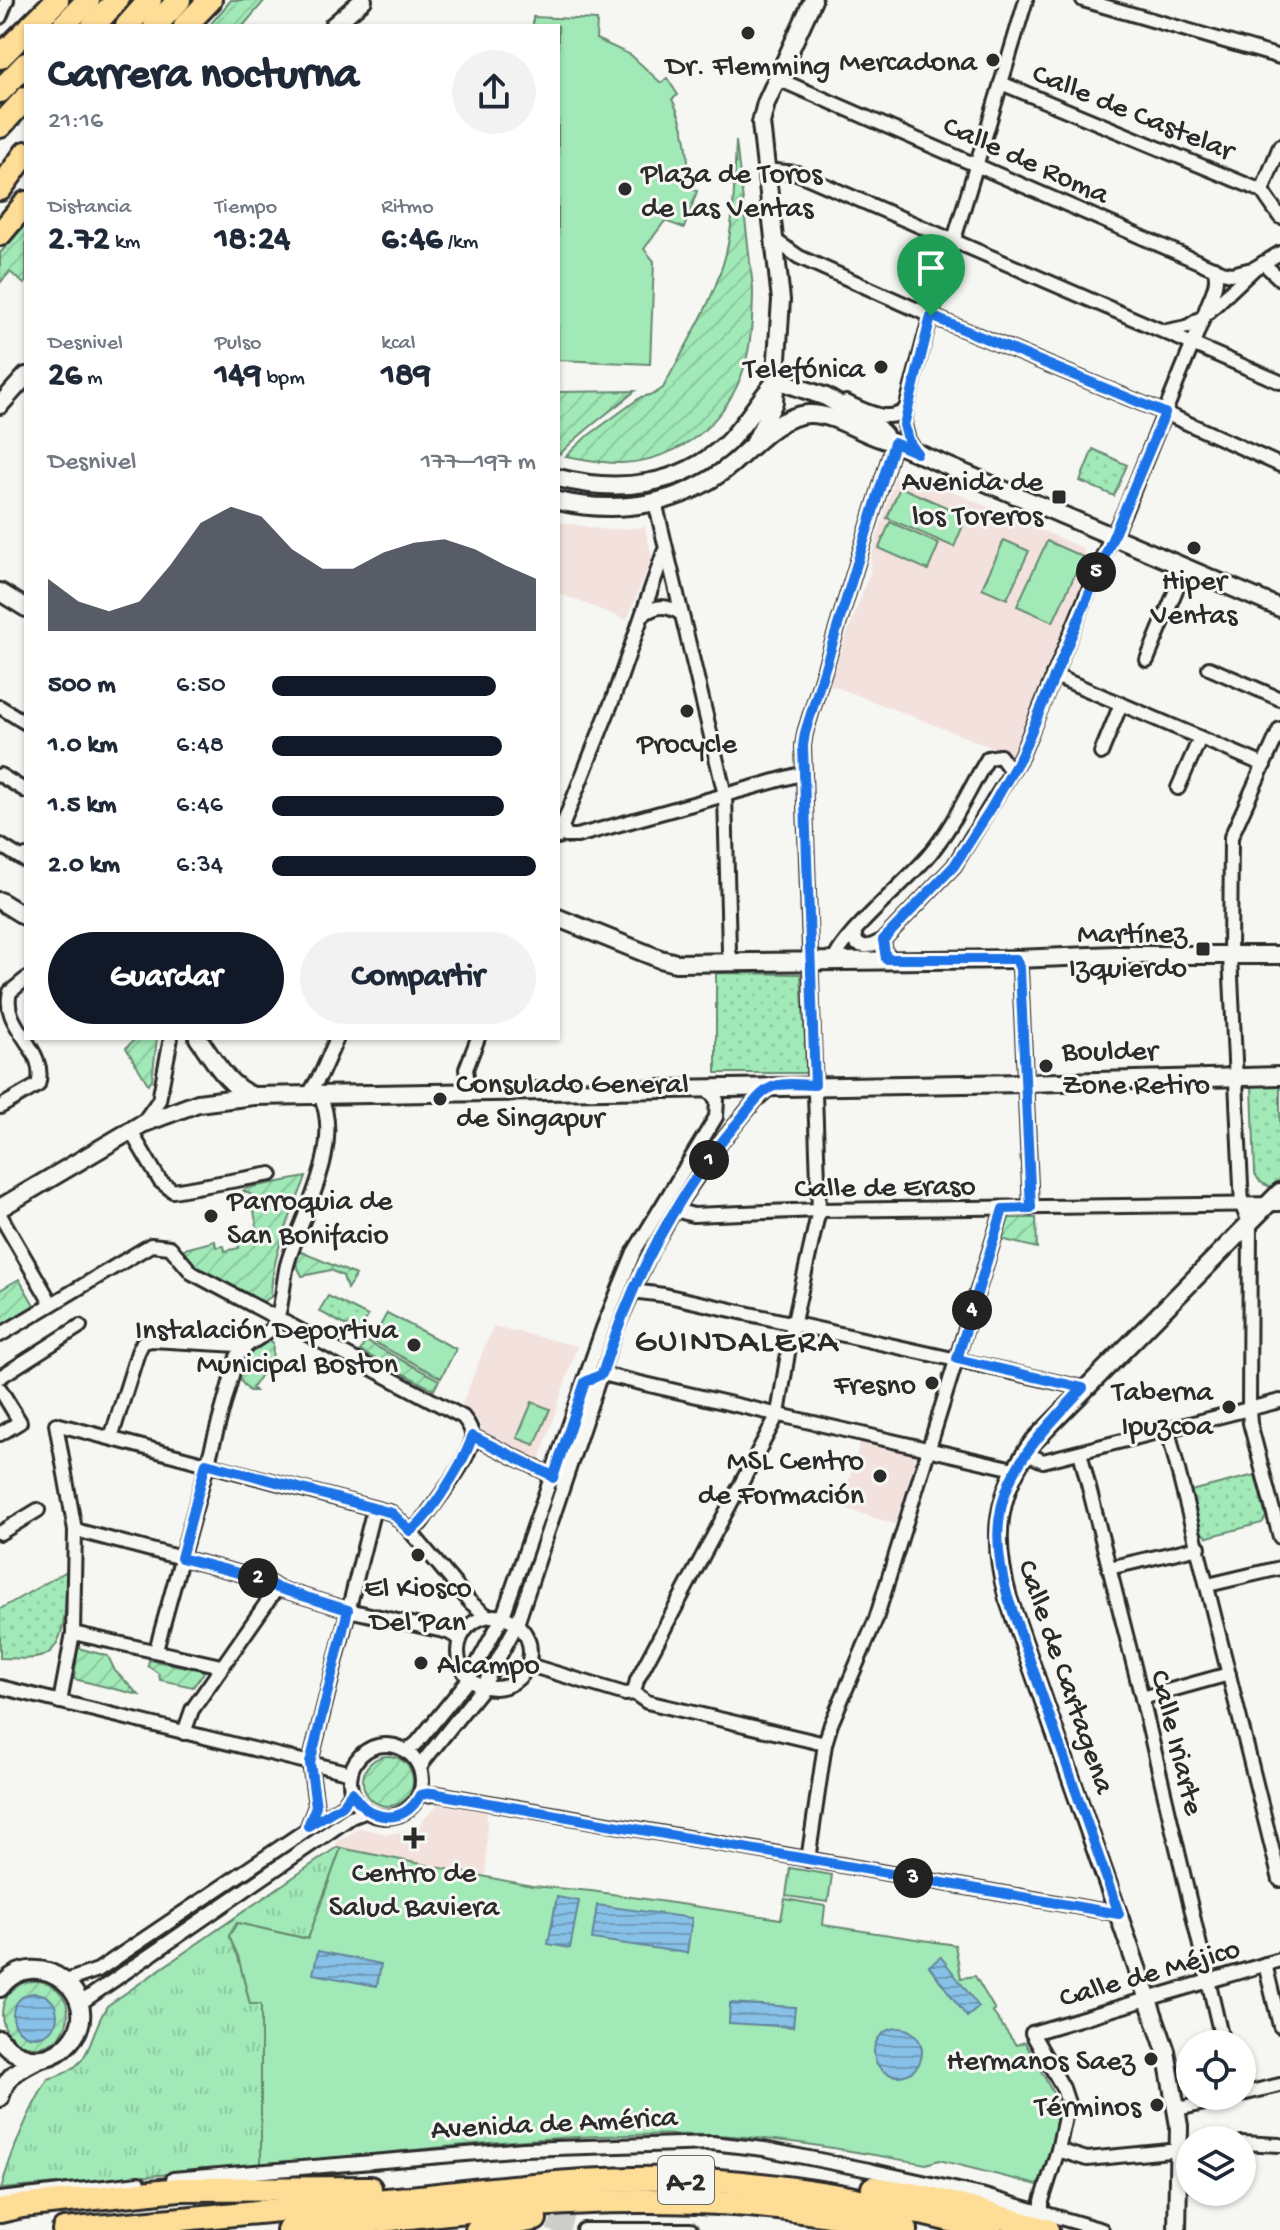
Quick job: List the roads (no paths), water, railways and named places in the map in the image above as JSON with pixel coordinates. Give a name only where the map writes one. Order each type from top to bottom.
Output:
[{"type":"highway","points":[[33,24],[57,0]]},
{"type":"highway","points":[[65,24],[88,0]]},
{"type":"highway","points":[[95,24],[117,0]]},
{"type":"highway","points":[[129,24],[150,0]]},
{"type":"highway","points":[[157,24],[179,0]]},
{"type":"highway","points":[[187,24],[210,0]]},
{"type":"highway","points":[[0,57],[24,33]]},
{"type":"highway","points":[[0,91],[24,66]]},
{"type":"highway","points":[[0,126],[24,100]]},
{"type":"highway","points":[[0,170],[24,142]]},
{"type":"highway","points":[[0,189],[24,156]]},
{"type":"highway","points":[[0,208],[24,179]]},
{"type":"highway","points":[[0,234],[24,205]]},
{"type":"highway","name":"Avenida de América","points":[[64,2230],[507,2186],[601,2179],[676,2179],[771,2187],[894,2207],[990,2230]]},
{"type":"highway","points":[[771,2187],[830,2183],[923,2196],[1044,2221]]},
{"type":"highway","points":[[9,2208],[179,2189],[351,2189],[441,2184],[507,2186]]},
{"type":"highway","points":[[477,2230],[640,2201]]},
{"type":"highway","name":"A-2","points":[[288,2230],[527,2206],[640,2201],[793,2210],[906,2230]]},
{"type":"highway","points":[[9,2208],[211,2202]]},
{"type":"street","points":[[0,17],[7,0]]},
{"type":"street","points":[[334,24],[346,0]]},
{"type":"street","points":[[335,24],[363,0]]},
{"type":"street","points":[[755,442],[772,407],[777,380],[781,300],[761,123],[766,103],[813,0]]},
{"type":"street","points":[[917,453],[908,440],[904,425],[906,409],[953,240],[1026,0]]},
{"type":"street","points":[[1083,0],[1280,57]]},
{"type":"street","name":"Calle de Roma","points":[[778,79],[1214,268],[1231,274],[1259,265]]},
{"type":"street","name":"Calle de Castelar","points":[[1001,83],[1262,191],[1280,217]]},
{"type":"street","points":[[1262,191],[1280,146]]},
{"type":"street","points":[[765,170],[797,173],[1280,382]]},
{"type":"street","points":[[776,241],[799,257],[931,316],[1165,413],[1280,465]]},
{"type":"street","points":[[1164,331],[1187,327],[1204,316],[1259,265],[1280,253]]},
{"type":"street","points":[[1259,265],[1280,279]]},
{"type":"street","points":[[854,932],[857,944],[863,947],[883,940],[954,866],[1021,756],[1194,344],[1207,301],[1217,283],[1214,268]]},
{"type":"street","points":[[0,405],[24,378]]},
{"type":"street","points":[[777,380],[887,417],[899,415],[906,409]]},
{"type":"street","points":[[560,478],[605,487],[634,485],[679,475],[725,445],[777,380]]},
{"type":"street","points":[[826,397],[877,428],[892,442]]},
{"type":"street","points":[[560,501],[600,508],[626,508],[684,494],[707,483],[755,442],[798,416],[817,414],[892,442],[1280,608]]},
{"type":"street","points":[[634,1693],[637,1680],[778,1414],[793,1325],[819,1210],[805,733],[892,442]]},
{"type":"street","points":[[655,502],[725,795],[729,951],[732,963]]},
{"type":"street","points":[[665,549],[644,614],[560,832],[577,836],[804,773]]},
{"type":"street","points":[[1147,660],[1185,568]]},
{"type":"street","points":[[0,592],[24,607]]},
{"type":"street","points":[[644,614],[658,606],[680,613]]},
{"type":"street","points":[[1209,668],[1280,699]]},
{"type":"street","points":[[1053,675],[1264,765]]},
{"type":"street","points":[[1101,753],[1121,704]]},
{"type":"street","points":[[0,707],[24,722]]},
{"type":"street","points":[[1279,1531],[1249,1410],[1250,1224],[1242,1206],[1230,956],[1231,837],[1280,729]]},
{"type":"street","points":[[1178,788],[1200,738]]},
{"type":"street","points":[[834,961],[854,932],[933,850],[967,800],[988,758],[1000,756],[1011,771]]},
{"type":"street","points":[[0,775],[24,790]]},
{"type":"street","points":[[0,845],[24,857]]},
{"type":"street","points":[[0,901],[24,916]]},
{"type":"street","points":[[560,919],[676,963],[1280,955]]},
{"type":"street","points":[[883,940],[886,959]]},
{"type":"street","points":[[1016,959],[1020,969],[1031,1208]]},
{"type":"street","points":[[24,981],[10,992],[8,1010],[24,1037]]},
{"type":"street","points":[[0,1107],[38,1085],[40,1064],[26,1040]]},
{"type":"street","points":[[136,1127],[159,1100],[171,1040]]},
{"type":"street","points":[[199,1040],[226,1078],[253,1096]]},
{"type":"street","points":[[314,1094],[336,1040]]},
{"type":"street","points":[[469,1091],[466,1069],[477,1040]]},
{"type":"street","points":[[0,1208],[136,1127],[198,1103],[253,1096],[1280,1076]]},
{"type":"street","points":[[420,1768],[483,1687],[517,1624],[602,1374],[632,1291],[652,1249],[677,1206],[722,1141],[755,1101],[773,1086]]},
{"type":"street","points":[[406,1752],[417,1743],[469,1679],[503,1616],[634,1252],[716,1117],[717,1100],[706,1088]]},
{"type":"street","points":[[156,1650],[232,1374],[243,1348],[270,1330],[276,1319],[291,1249],[323,1166],[325,1109],[314,1094]]},
{"type":"street","points":[[136,1127],[160,1181],[173,1191],[271,1174]]},
{"type":"street","name":"Calle de Cartagena","points":[[1176,2099],[1166,2051],[1001,1574],[998,1527],[1014,1469],[1025,1453],[1083,1388],[1274,1204],[1280,1192]]},
{"type":"street","name":"Calle de Eraso","points":[[677,1206],[679,1211],[693,1215],[819,1210],[1274,1204]]},
{"type":"street","points":[[808,1860],[825,1744],[876,1619],[1003,1209]]},
{"type":"street","points":[[0,1215],[51,1303]]},
{"type":"street","points":[[0,1335],[157,1244],[170,1247],[192,1273],[453,1410],[469,1424],[472,1436],[463,1461],[421,1523],[410,1531]]},
{"type":"street","points":[[632,1291],[664,1295],[1083,1388]]},
{"type":"street","points":[[0,1377],[80,1326]]},
{"type":"street","points":[[111,1438],[143,1342],[238,1345],[243,1348]]},
{"type":"street","points":[[585,1382],[602,1374],[1014,1469]]},
{"type":"street","points":[[0,1389],[20,1422],[0,1434]]},
{"type":"street","points":[[1025,1453],[1043,1461],[1280,1401]]},
{"type":"street","points":[[60,1702],[73,1633],[75,1530],[56,1424],[392,1513],[470,1602],[486,1615]]},
{"type":"street","points":[[1168,1430],[1280,1880]]},
{"type":"street","points":[[472,1436],[553,1478]]},
{"type":"street","name":"Calle Iriarte","points":[[1080,1452],[1142,1698],[1220,2030]]},
{"type":"street","points":[[0,1533],[38,1510]]},
{"type":"street","points":[[308,1826],[316,1806],[310,1763],[376,1510]]},
{"type":"street","points":[[75,1530],[265,1580],[277,1588],[348,1610],[435,1628],[460,1639]]},
{"type":"street","points":[[1109,1568],[1199,1547]]},
{"type":"street","points":[[1208,1585],[1280,1568]]},
{"type":"street","points":[[184,1733],[192,1710],[277,1588]]},
{"type":"street","points":[[486,1615],[503,1616],[517,1624],[530,1645],[529,1665],[524,1673],[508,1686],[496,1688],[483,1687],[469,1679],[458,1657],[460,1639],[470,1624],[486,1615]]},
{"type":"street","points":[[73,1633],[221,1666]]},
{"type":"street","points":[[529,1665],[612,1690],[634,1693],[647,1702],[825,1744]]},
{"type":"street","points":[[1142,1698],[1229,1674]]},
{"type":"street","points":[[0,1687],[351,1773]]},
{"type":"street","points":[[389,1745],[406,1752],[420,1768],[420,1795],[409,1810],[399,1815],[388,1817],[367,1811],[357,1803],[352,1792],[351,1773],[359,1757],[378,1746],[389,1745]]},
{"type":"street","points":[[66,1981],[98,1970],[343,1805],[352,1792]]},
{"type":"street","points":[[420,1795],[439,1794],[1119,1914]]},
{"type":"street","points":[[79,2004],[351,1817],[367,1811]]},
{"type":"street","name":"Calle de Méjico","points":[[1058,2150],[1068,2103],[1063,2088],[1032,2033],[1280,1960]]},
{"type":"street","points":[[1265,1964],[1280,2026]]},
{"type":"street","points":[[0,1988],[8,1974],[43,1970],[66,1981],[74,1991],[79,2004],[80,2024],[73,2039],[62,2050],[12,2074],[5,2082],[0,2098]]},
{"type":"street","points":[[0,2039],[14,2053],[42,2058]]},
{"type":"street","points":[[1256,2091],[1280,2085]]},
{"type":"street","name":"Avenida de América","points":[[9,2208],[255,2172],[524,2149],[712,2143],[764,2149],[869,2170],[1044,2221],[1102,2230]]},
{"type":"street","points":[[1256,2144],[1280,2145]]},
{"type":"street","points":[[1044,2221],[1042,2201],[1058,2150],[1087,2159],[1176,2145]]},
{"type":"street","name":"Calle de Cartagena","points":[[1175,2229],[1177,2206]]},
{"type":"street","points":[[583,2230],[691,2230]]},
{"type":"water","points":[[557,1897],[579,1901],[570,1948],[548,1944]]},
{"type":"water","points":[[597,1905],[692,1918],[687,1953],[592,1939]]},
{"type":"water","points":[[318,1951],[381,1964],[377,1986],[313,1974]]},
{"type":"water","points":[[941,1957],[979,2007],[967,2017],[929,1966]]},
{"type":"water","points":[[35,1993],[51,1999],[57,2015],[51,2031],[35,2037],[19,2031],[13,2015],[19,1999]]},
{"type":"water","points":[[730,2003],[795,2007],[793,2027],[729,2023]]},
{"type":"water","points":[[898,2028],[915,2035],[922,2052],[915,2069],[898,2076],[881,2069],[874,2052],[881,2035]]},
{"type":"tunnel","points":[[211,2202],[302,2198]]},
{"type":"tunnel","points":[[519,2211],[534,2213],[579,2230]]},
{"type":"place","name":"Dr. Flemming","points":[[748,33]]},
{"type":"place","name":"Mercadona","points":[[993,60]]},
{"type":"place","name":"Plaza de Toros de Las Ventas","points":[[625,189]]},
{"type":"place","name":"Telefónica","points":[[881,367]]},
{"type":"place","name":"Avenida de los Toreros","points":[[1059,497]]},
{"type":"place","name":"Hiper Ventas","points":[[1194,548]]},
{"type":"place","name":"Procycle","points":[[687,711]]},
{"type":"place","name":"Martínez Izquierdo","points":[[1203,949]]},
{"type":"place","name":"Boulder Zone Retiro","points":[[1046,1066]]},
{"type":"place","name":"Consulado General de Singapur","points":[[440,1099]]},
{"type":"place","name":"Parroquia de San Bonifacio","points":[[211,1216]]},
{"type":"place","name":"Instalación Deportiva Municipal Boston","points":[[414,1345]]},
{"type":"place","name":"Fresno","points":[[932,1383]]},
{"type":"place","name":"Taberna Ipuzcoa","points":[[1229,1407]]},
{"type":"place","name":"MSL Centro de Formación","points":[[880,1476]]},
{"type":"place","name":"El Kiosco Del Pan","points":[[418,1555]]},
{"type":"place","name":"Alcampo","points":[[421,1663]]},
{"type":"place","name":"Centro de Salud Baviera","points":[[414,1838]]},
{"type":"place","name":"Hermanos Saez","points":[[1151,2059]]},
{"type":"place","name":"Términos","points":[[1157,2105]]},
{"type":"district","name":"GUINDALERA","points":[[737,1338]]}]
